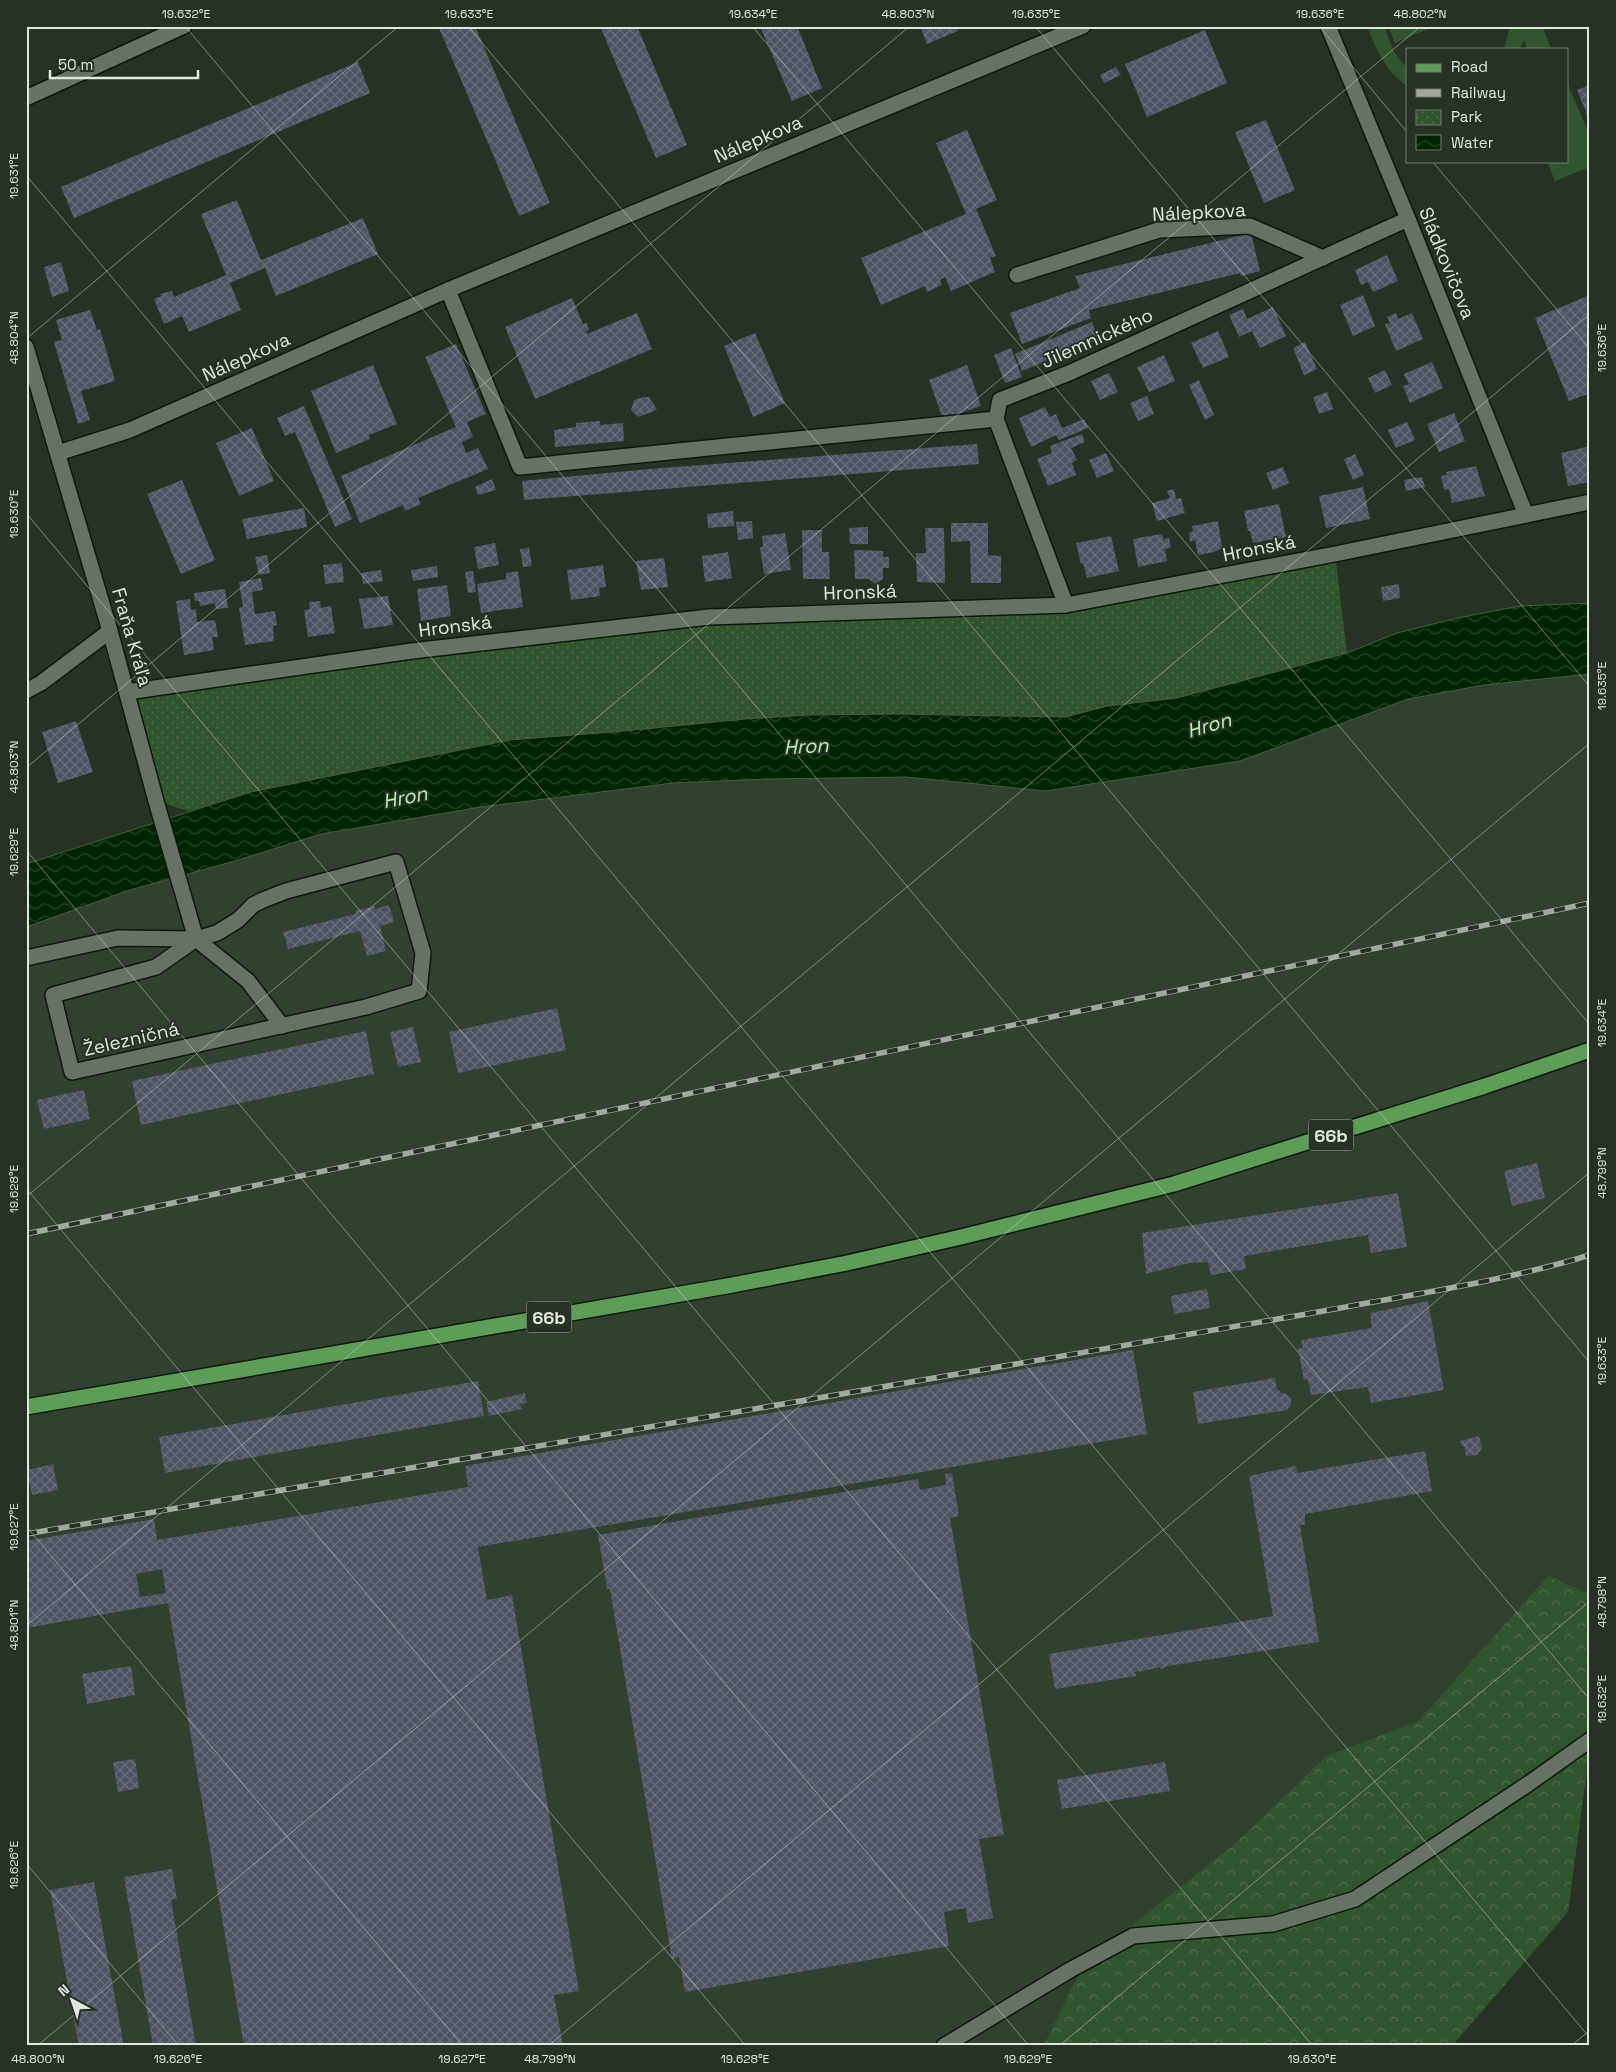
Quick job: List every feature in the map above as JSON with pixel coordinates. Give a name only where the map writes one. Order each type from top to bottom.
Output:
[{"type":"main road","name":"66b","points":[[26,1407],[727,1286],[961,1237],[1183,1181],[1475,1089],[1590,1050]]},
{"type":"street","points":[[26,98],[184,26]]},
{"type":"street","name":"Nálepkova","points":[[58,453],[130,430],[448,290],[1083,26]]},
{"type":"street","name":"Sládkovičova","points":[[1328,26],[1408,219],[1526,515]]},
{"type":"street","name":"Jilemnického","points":[[996,419],[1000,400],[1069,373],[1408,219]]},
{"type":"street","name":"Nálepkova","points":[[1017,275],[1159,230],[1250,226],[1323,258]]},
{"type":"street","points":[[448,290],[520,468],[996,419],[1066,605]]},
{"type":"street","name":"Fraňa Kráľa","points":[[26,347],[110,632],[196,938]]},
{"type":"street","name":"Hronská","points":[[127,692],[412,651],[709,617],[1066,605],[1344,552],[1590,502]]},
{"type":"street","points":[[26,691],[41,684],[110,632]]},
{"type":"street","name":"Železničná","points":[[396,862],[423,953],[419,991],[366,1007],[72,1072],[53,995],[156,967],[196,938],[217,933],[238,920],[253,905],[286,891],[396,862]]},
{"type":"street","points":[[26,958],[118,938],[196,938],[248,980],[282,1026]]},
{"type":"street","points":[[944,2046],[1070,1970],[1133,1936],[1273,1924],[1355,1899],[1528,1784],[1590,1740]]},
{"type":"shaded area","points":[[1590,674],[1590,1594],[1548,1577],[1418,1721],[1326,1756],[1233,1845],[1084,1963],[1043,2046],[26,2046],[26,927],[130,890],[321,834],[481,807],[673,783],[767,779],[906,777],[1046,791],[1240,761],[1408,699],[1484,685]]},
{"type":"green space","points":[[1367,26],[1384,26],[1394,52],[1406,67],[1406,85],[1387,67],[1374,44]]},
{"type":"green space","points":[[1388,26],[1435,26],[1395,43]]},
{"type":"green space","points":[[1510,26],[1542,26],[1551,48],[1527,48],[1524,40],[1520,48],[1504,48]]},
{"type":"green space","points":[[1568,84],[1590,136],[1590,167],[1555,181],[1547,162],[1568,162]]},
{"type":"green space","points":[[1335,554],[1347,653],[1177,698],[1108,706],[1065,717],[896,714],[808,715],[510,740],[251,792],[189,811],[156,801],[127,692],[709,617],[1066,605]]},
{"type":"green space","points":[[1548,1576],[1590,1594],[1590,1748],[1568,1912],[1452,2046],[1043,2046],[1084,1963],[1233,1845],[1326,1756],[1418,1721]]},
{"type":"water","name":"Hron","points":[[1590,603],[1590,674],[1484,685],[1408,699],[1240,761],[1046,791],[906,777],[767,779],[673,783],[481,807],[321,834],[235,861],[130,890],[26,927],[26,864],[251,792],[510,740],[808,715],[896,714],[1065,717],[1108,706],[1177,698],[1347,653],[1397,633],[1462,617],[1520,606]]},
{"type":"building","points":[[443,26],[475,26],[550,203],[519,216],[439,28]]},
{"type":"building","points":[[600,26],[637,26],[687,145],[656,158]]},
{"type":"building","points":[[760,26],[797,26],[822,88],[792,101]]},
{"type":"building","points":[[920,26],[956,26],[958,31],[927,44]]},
{"type":"building","points":[[1205,30],[1227,83],[1147,117],[1125,64]]},
{"type":"building","points":[[358,62],[370,93],[74,218],[61,187]]},
{"type":"building","points":[[1116,67],[1121,75],[1104,83],[1100,75]]},
{"type":"building","points":[[1590,85],[1590,122],[1577,90]]},
{"type":"building","points":[[1266,120],[1295,190],[1264,203],[1235,132]]},
{"type":"building","points":[[967,130],[997,200],[976,209],[996,256],[990,258],[995,272],[951,291],[945,277],[940,280],[942,285],[927,292],[925,286],[881,305],[861,258],[966,214],[936,143]]},
{"type":"building","points":[[237,200],[261,260],[363,218],[378,254],[276,296],[265,268],[230,283],[241,310],[189,332],[182,316],[164,324],[154,299],[161,296],[160,294],[172,291],[174,297],[226,275],[201,214]]},
{"type":"building","points":[[1251,233],[1260,271],[1241,276],[1240,273],[1089,310],[1091,318],[1022,344],[1010,313],[1080,288],[1075,276]]},
{"type":"building","points":[[1387,255],[1398,281],[1373,292],[1368,282],[1361,285],[1355,270]]},
{"type":"building","points":[[61,262],[69,291],[52,297],[44,267]]},
{"type":"building","points":[[1363,295],[1375,326],[1353,336],[1340,305]]},
{"type":"building","points":[[1590,295],[1590,393],[1569,401],[1535,318]]},
{"type":"building","points":[[572,298],[583,324],[587,323],[589,330],[586,331],[587,334],[637,313],[652,349],[535,399],[505,327]]},
{"type":"building","points":[[1273,307],[1286,336],[1260,348],[1252,331],[1239,337],[1229,315],[1243,309],[1247,319]]},
{"type":"building","points":[[90,310],[97,330],[100,329],[115,381],[81,391],[90,420],[78,424],[54,342],[62,340],[56,320]]},
{"type":"building","points":[[1396,313],[1398,319],[1412,313],[1423,339],[1396,351],[1385,324],[1390,323],[1387,317]]},
{"type":"building","points":[[1092,322],[1099,339],[1022,371],[1015,354]]},
{"type":"building","points":[[1218,331],[1229,357],[1203,368],[1191,343]]},
{"type":"building","points":[[755,333],[785,403],[753,417],[724,346]]},
{"type":"building","points":[[1305,342],[1317,369],[1304,375],[1293,348]]},
{"type":"building","points":[[456,344],[486,414],[467,422],[473,437],[462,442],[466,453],[478,448],[488,469],[418,498],[421,504],[405,511],[403,505],[360,523],[341,476],[456,427],[425,357]]},
{"type":"building","points":[[1011,348],[1022,377],[1005,383],[994,355]]},
{"type":"building","points":[[1164,355],[1175,381],[1149,392],[1137,367]]},
{"type":"building","points":[[1432,362],[1443,388],[1410,403],[1403,386],[1409,384],[1404,374]]},
{"type":"building","points":[[373,365],[397,424],[369,435],[370,439],[336,453],[311,391]]},
{"type":"building","points":[[967,365],[981,406],[943,419],[929,380]]},
{"type":"building","points":[[1385,370],[1392,385],[1375,393],[1368,378]]},
{"type":"building","points":[[1109,373],[1118,392],[1100,400],[1091,381]]},
{"type":"building","points":[[1199,380],[1214,415],[1205,420],[1189,385]]},
{"type":"building","points":[[1327,392],[1333,409],[1319,414],[1313,397]]},
{"type":"building","points":[[1147,396],[1154,414],[1138,421],[1130,403]]},
{"type":"building","points":[[649,397],[657,410],[638,417],[631,410],[634,400]]},
{"type":"building","points":[[304,406],[352,519],[335,527],[295,432],[285,436],[277,418]]},
{"type":"building","points":[[1045,407],[1050,417],[1056,414],[1062,428],[1084,419],[1088,428],[1059,440],[1056,435],[1031,447],[1019,418]]},
{"type":"building","points":[[1454,413],[1465,441],[1439,452],[1427,424]]},
{"type":"building","points":[[600,421],[600,425],[623,423],[624,441],[555,447],[554,430],[576,427],[576,423]]},
{"type":"building","points":[[1407,422],[1415,440],[1396,448],[1388,430]]},
{"type":"building","points":[[252,428],[274,481],[239,496],[216,443]]},
{"type":"building","points":[[1082,434],[1085,442],[1071,448],[1077,460],[1072,463],[1076,475],[1048,486],[1037,459],[1052,453],[1050,446]]},
{"type":"building","points":[[977,444],[979,464],[524,500],[522,481],[650,469]]},
{"type":"building","points":[[1590,446],[1590,482],[1568,486],[1561,453]]},
{"type":"building","points":[[1106,453],[1114,471],[1097,478],[1089,460]]},
{"type":"building","points":[[1355,454],[1364,475],[1353,480],[1344,459]]},
{"type":"building","points":[[1476,466],[1485,496],[1452,503],[1449,489],[1444,490],[1441,476],[1447,475],[1446,472]]},
{"type":"building","points":[[1283,467],[1289,483],[1273,490],[1266,473]]},
{"type":"building","points":[[1422,477],[1425,487],[1406,491],[1404,480]]},
{"type":"building","points":[[492,479],[496,490],[478,495],[475,487]]},
{"type":"building","points":[[182,480],[215,560],[181,574],[147,494]]},
{"type":"building","points":[[1363,487],[1370,519],[1326,528],[1319,496]]},
{"type":"building","points":[[1174,489],[1176,499],[1181,498],[1185,513],[1157,521],[1152,503],[1170,498],[1167,491]]},
{"type":"building","points":[[1279,504],[1286,537],[1253,543],[1250,531],[1248,531],[1244,511]]},
{"type":"building","points":[[304,508],[307,527],[247,539],[242,519]]},
{"type":"building","points":[[733,511],[734,526],[708,528],[707,514]]},
{"type":"building","points":[[752,521],[753,538],[738,540],[736,522]]},
{"type":"building","points":[[1218,521],[1222,548],[1214,552],[1198,555],[1195,540],[1190,542],[1189,533],[1193,531],[1192,526]]},
{"type":"building","points":[[951,523],[988,523],[988,555],[1001,556],[1001,583],[971,583],[970,541],[951,542]]},
{"type":"building","points":[[868,527],[868,544],[850,544],[849,528]]},
{"type":"building","points":[[925,528],[944,528],[945,583],[917,582],[916,553],[926,553]]},
{"type":"building","points":[[802,530],[822,530],[822,552],[829,552],[830,579],[803,579]]},
{"type":"building","points":[[785,533],[791,570],[764,574],[760,547],[763,547],[762,536]]},
{"type":"building","points":[[1162,534],[1163,539],[1169,538],[1171,547],[1165,549],[1167,561],[1138,567],[1133,539]]},
{"type":"building","points":[[1111,536],[1119,571],[1087,578],[1083,563],[1081,564],[1076,543]]},
{"type":"building","points":[[495,543],[499,565],[478,569],[474,547]]},
{"type":"building","points":[[529,548],[532,566],[523,567],[520,549]]},
{"type":"building","points":[[854,550],[883,551],[883,557],[889,557],[889,568],[883,568],[883,579],[875,584],[869,579],[855,579]]},
{"type":"building","points":[[728,552],[732,578],[705,582],[702,556]]},
{"type":"building","points":[[267,555],[270,573],[259,575],[255,557]]},
{"type":"building","points":[[664,558],[668,587],[641,590],[636,561]]},
{"type":"building","points":[[342,563],[344,582],[325,584],[323,565]]},
{"type":"building","points":[[603,565],[606,587],[599,588],[600,596],[571,600],[567,570]]},
{"type":"building","points":[[437,566],[438,577],[413,581],[411,570]]},
{"type":"building","points":[[381,570],[383,581],[363,584],[361,573]]},
{"type":"building","points":[[473,571],[476,592],[468,593],[465,572]]},
{"type":"building","points":[[518,571],[523,607],[481,613],[477,584],[506,579],[506,573]]},
{"type":"building","points":[[261,578],[263,590],[252,592],[255,614],[275,611],[277,625],[273,626],[274,641],[245,645],[239,608],[243,607],[239,582]]},
{"type":"building","points":[[1399,584],[1400,598],[1383,601],[1381,587]]},
{"type":"building","points":[[447,585],[451,616],[421,621],[417,589]]},
{"type":"building","points":[[225,589],[228,608],[216,609],[215,603],[200,606],[199,601],[195,601],[194,593]]},
{"type":"building","points":[[388,596],[393,625],[364,629],[359,599]]},
{"type":"building","points":[[190,599],[191,610],[196,609],[197,622],[215,620],[218,637],[212,637],[214,650],[184,655],[176,601]]},
{"type":"building","points":[[320,601],[321,608],[331,606],[335,633],[308,637],[304,610],[310,609],[309,602]]},
{"type":"building","points":[[76,721],[93,772],[58,783],[42,732]]},
{"type":"building","points":[[389,905],[394,922],[380,926],[386,951],[367,956],[360,931],[288,949],[283,932],[356,914],[355,911],[375,906],[375,909]]},
{"type":"building","points":[[557,1008],[566,1050],[458,1073],[449,1032]]},
{"type":"building","points":[[413,1027],[421,1062],[398,1067],[390,1032]]},
{"type":"building","points":[[366,1031],[374,1074],[141,1125],[132,1081]]},
{"type":"building","points":[[84,1090],[90,1119],[44,1129],[37,1100]]},
{"type":"building","points":[[1537,1163],[1545,1198],[1512,1206],[1504,1171]]},
{"type":"building","points":[[1398,1193],[1407,1247],[1371,1253],[1368,1235],[1244,1256],[1246,1269],[1211,1275],[1208,1262],[1189,1263],[1146,1274],[1142,1233]]},
{"type":"building","points":[[1207,1289],[1210,1308],[1174,1314],[1171,1296]]},
{"type":"building","points":[[1428,1301],[1444,1390],[1371,1403],[1368,1387],[1311,1395],[1308,1380],[1304,1380],[1298,1349],[1303,1348],[1301,1340],[1372,1328],[1370,1313]]},
{"type":"building","points":[[1133,1350],[1147,1434],[478,1547],[487,1600],[512,1595],[579,1991],[554,1995],[563,2046],[244,2046],[168,1603],[26,1628],[26,1541],[154,1519],[157,1540],[468,1487],[465,1466]],"holes":[[[162,1569],[166,1593],[140,1597],[136,1574]]]},
{"type":"building","points":[[1275,1378],[1277,1390],[1287,1394],[1291,1399],[1291,1405],[1287,1410],[1198,1424],[1193,1392]]},
{"type":"building","points":[[478,1381],[484,1416],[165,1473],[159,1437]]},
{"type":"building","points":[[525,1393],[527,1403],[520,1404],[522,1409],[489,1416],[486,1402]]},
{"type":"building","points":[[1479,1436],[1482,1448],[1477,1455],[1466,1456],[1464,1446],[1462,1446],[1460,1441]]},
{"type":"building","points":[[1425,1451],[1432,1491],[1305,1514],[1305,1525],[1300,1525],[1319,1642],[1168,1666],[1161,1669],[1160,1667],[1135,1672],[1136,1676],[1055,1689],[1049,1654],[1273,1616],[1249,1476],[1296,1466],[1297,1473]]},
{"type":"building","points":[[53,1464],[58,1490],[32,1495],[27,1470]]},
{"type":"building","points":[[952,1473],[959,1516],[950,1518],[1004,1835],[979,1839],[993,1918],[968,1923],[966,1908],[944,1912],[949,1946],[685,1992],[679,1957],[672,1959],[610,1589],[607,1589],[598,1535],[918,1479],[920,1490],[946,1485],[945,1474]]},
{"type":"building","points":[[131,1666],[135,1695],[87,1704],[82,1674]]},
{"type":"building","points":[[135,1759],[139,1788],[118,1792],[113,1762]]},
{"type":"building","points":[[1165,1762],[1170,1791],[1062,1809],[1057,1780]]},
{"type":"building","points":[[172,1869],[177,1899],[171,1900],[196,2046],[153,2046],[124,1877]]},
{"type":"building","points":[[94,1882],[124,2046],[79,2046],[50,1890]]},
{"type":"railway","points":[[26,1234],[1590,903]]},
{"type":"railway","points":[[26,1534],[1307,1314],[1520,1274],[1590,1255]]}]
